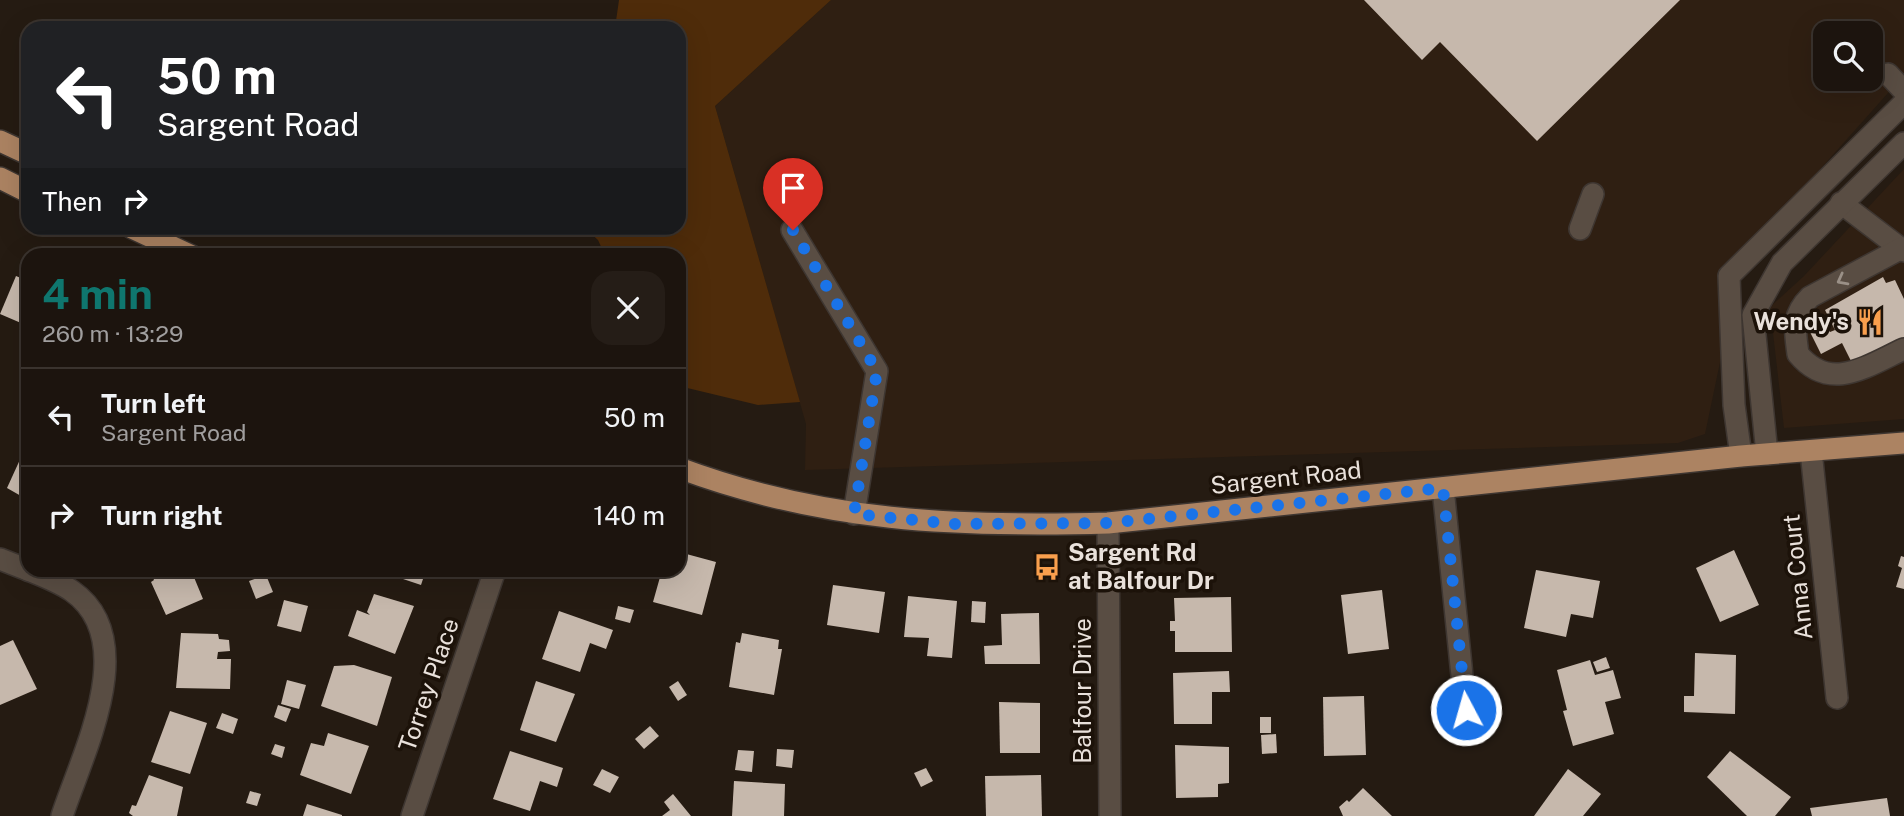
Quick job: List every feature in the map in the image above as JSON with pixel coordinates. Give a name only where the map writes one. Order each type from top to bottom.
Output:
[{"type":"main road","points":[[0,141],[21,150]]},
{"type":"main road","points":[[0,178],[21,188]]},
{"type":"main road","points":[[147,235],[175,248]]},
{"type":"main road","name":"Sargent Road","points":[[686,470],[783,500],[854,514],[954,524],[1108,523],[1741,456],[1904,443]]},
{"type":"street","points":[[1888,74],[1904,90]]},
{"type":"street","points":[[1741,456],[1734,405],[1729,276],[1836,162],[1904,103]]},
{"type":"street","points":[[1767,454],[1753,315],[1782,263],[1904,143]]},
{"type":"street","points":[[1580,229],[1593,194]]},
{"type":"street","points":[[1841,203],[1903,250],[1810,297],[1799,308],[1793,321],[1798,354],[1818,372],[1838,375],[1904,349]]},
{"type":"street","points":[[793,230],[877,371],[854,514]]},
{"type":"street","name":"Anna Court","points":[[1811,451],[1837,698]]},
{"type":"street","points":[[1443,488],[1468,735]]},
{"type":"street","name":"Balfour Drive","points":[[1108,523],[1110,816]]},
{"type":"street","points":[[0,559],[21,567]]},
{"type":"street","points":[[43,577],[73,591],[98,621],[105,641],[107,668],[103,692],[62,816]]},
{"type":"street","name":"Torrey Place","points":[[412,816],[493,577]]},
{"type":"shaded area","points":[[619,0],[831,0],[715,106],[800,402],[758,405],[686,388],[686,248],[602,248],[593,235],[686,235],[686,21],[616,21]]},
{"type":"shaded area","points":[[831,0],[1904,0],[1904,75],[1742,257],[1705,434],[1678,443],[805,470],[806,424],[715,106]]},
{"type":"shaded area","points":[[1904,169],[1904,419],[1784,428],[1770,307],[1804,276]]},
{"type":"building","points":[[1364,0],[1680,0],[1537,141],[1440,42],[1422,60]]},
{"type":"building","points":[[16,276],[21,278],[21,323],[0,314]]},
{"type":"building","points":[[1883,277],[1886,283],[1895,280],[1904,299],[1904,341],[1852,363],[1842,343],[1821,354],[1809,330],[1825,322],[1830,332],[1835,330],[1825,310]]},
{"type":"building","points":[[21,457],[21,496],[7,488]]},
{"type":"building","points":[[1734,550],[1759,605],[1720,622],[1696,568]]},
{"type":"building","points":[[686,554],[716,562],[702,615],[653,602],[660,577],[686,577]]},
{"type":"building","points":[[1901,556],[1904,557],[1904,589],[1896,587],[1902,568],[1898,566]]},
{"type":"building","points":[[1536,570],[1600,581],[1593,618],[1571,614],[1566,637],[1524,628]]},
{"type":"building","points":[[153,577],[194,577],[203,599],[166,615],[151,582],[154,580]]},
{"type":"building","points":[[267,577],[273,592],[256,599],[249,581]]},
{"type":"building","points":[[397,577],[424,577],[421,585]]},
{"type":"building","points":[[833,585],[885,592],[879,633],[827,625]]},
{"type":"building","points":[[1382,590],[1389,649],[1348,654],[1341,595]]},
{"type":"building","points":[[374,594],[414,606],[395,654],[348,636],[357,610],[370,615],[367,612]]},
{"type":"building","points":[[908,596],[957,601],[952,658],[927,656],[929,638],[904,637]]},
{"type":"building","points":[[1231,597],[1232,652],[1175,652],[1175,631],[1170,631],[1170,621],[1175,621],[1174,598]]},
{"type":"building","points":[[284,600],[308,606],[301,632],[277,626]]},
{"type":"building","points":[[972,601],[986,602],[985,623],[971,622]]},
{"type":"building","points":[[618,606],[634,610],[630,623],[615,619]]},
{"type":"building","points":[[559,611],[613,630],[606,649],[590,643],[580,672],[542,659]]},
{"type":"building","points":[[1039,613],[1040,664],[985,664],[984,646],[1002,645],[1001,614]]},
{"type":"building","points":[[181,633],[218,634],[219,639],[229,640],[230,651],[218,652],[217,659],[231,659],[230,689],[176,688]]},
{"type":"building","points":[[742,633],[779,640],[778,649],[782,649],[774,695],[729,687],[736,642],[740,643]]},
{"type":"building","points":[[13,640],[37,689],[0,705],[0,646]]},
{"type":"building","points":[[1695,653],[1736,655],[1735,714],[1684,712],[1684,696],[1694,696]]},
{"type":"building","points":[[1606,657],[1610,668],[1597,672],[1593,662]]},
{"type":"building","points":[[1590,660],[1595,675],[1613,670],[1621,698],[1605,702],[1614,734],[1573,746],[1563,711],[1567,710],[1557,670]]},
{"type":"building","points":[[354,665],[392,677],[377,726],[321,706],[334,666]]},
{"type":"building","points":[[1229,671],[1230,692],[1212,692],[1212,724],[1174,724],[1173,673]]},
{"type":"building","points":[[287,680],[306,685],[299,709],[281,704]]},
{"type":"building","points":[[536,681],[575,694],[556,742],[520,730]]},
{"type":"building","points":[[678,681],[687,695],[678,701],[669,687]]},
{"type":"building","points":[[1364,696],[1366,755],[1324,756],[1323,697]]},
{"type":"building","points":[[999,702],[1040,703],[1040,753],[1000,753]]},
{"type":"building","points":[[278,705],[291,709],[286,722],[274,717]]},
{"type":"building","points":[[170,711],[207,723],[190,774],[151,762]]},
{"type":"building","points":[[222,713],[238,719],[233,734],[216,728]]},
{"type":"building","points":[[1260,717],[1271,717],[1271,733],[1260,733]]},
{"type":"building","points":[[650,726],[659,736],[644,749],[635,739]]},
{"type":"building","points":[[328,733],[369,746],[351,794],[300,775],[311,743],[324,746]]},
{"type":"building","points":[[1276,734],[1277,753],[1262,754],[1261,735]]},
{"type":"building","points":[[275,744],[285,747],[282,758],[271,754]]},
{"type":"building","points":[[1175,745],[1229,747],[1229,783],[1218,784],[1218,797],[1176,798]]},
{"type":"building","points":[[777,749],[794,750],[792,768],[776,766]]},
{"type":"building","points":[[738,750],[754,751],[752,772],[735,770]]},
{"type":"building","points":[[510,751],[563,768],[557,787],[540,781],[530,811],[493,799]]},
{"type":"building","points":[[1730,751],[1791,797],[1775,816],[1747,816],[1707,777]]},
{"type":"building","points":[[926,768],[933,781],[921,787],[914,773]]},
{"type":"building","points":[[602,769],[619,777],[610,793],[593,785]]},
{"type":"building","points":[[1568,769],[1601,794],[1583,816],[1534,816]]},
{"type":"building","points":[[149,775],[183,787],[177,816],[133,816],[129,813],[132,805],[136,806]]},
{"type":"building","points":[[1041,775],[1042,816],[986,816],[985,776]]},
{"type":"building","points":[[734,781],[785,784],[784,816],[732,816]]},
{"type":"building","points":[[1363,788],[1392,816],[1343,816],[1339,807],[1347,800],[1349,802]]},
{"type":"building","points":[[250,791],[261,794],[257,806],[246,803]]},
{"type":"building","points":[[673,794],[691,816],[662,816],[670,810],[664,802]]},
{"type":"building","points":[[1887,798],[1890,816],[1812,816],[1810,808]]},
{"type":"building","points":[[307,804],[342,815],[342,816],[303,816]]},
{"type":"place","name":"Wendy's","points":[[1870,322]]},
{"type":"place","name":"Sargent Rd at Balfour Dr","points":[[1047,567]]},
{"type":"route","points":[[793,230],[877,371],[854,514],[954,524],[1108,523],[1443,488],[1466,710]]}]
